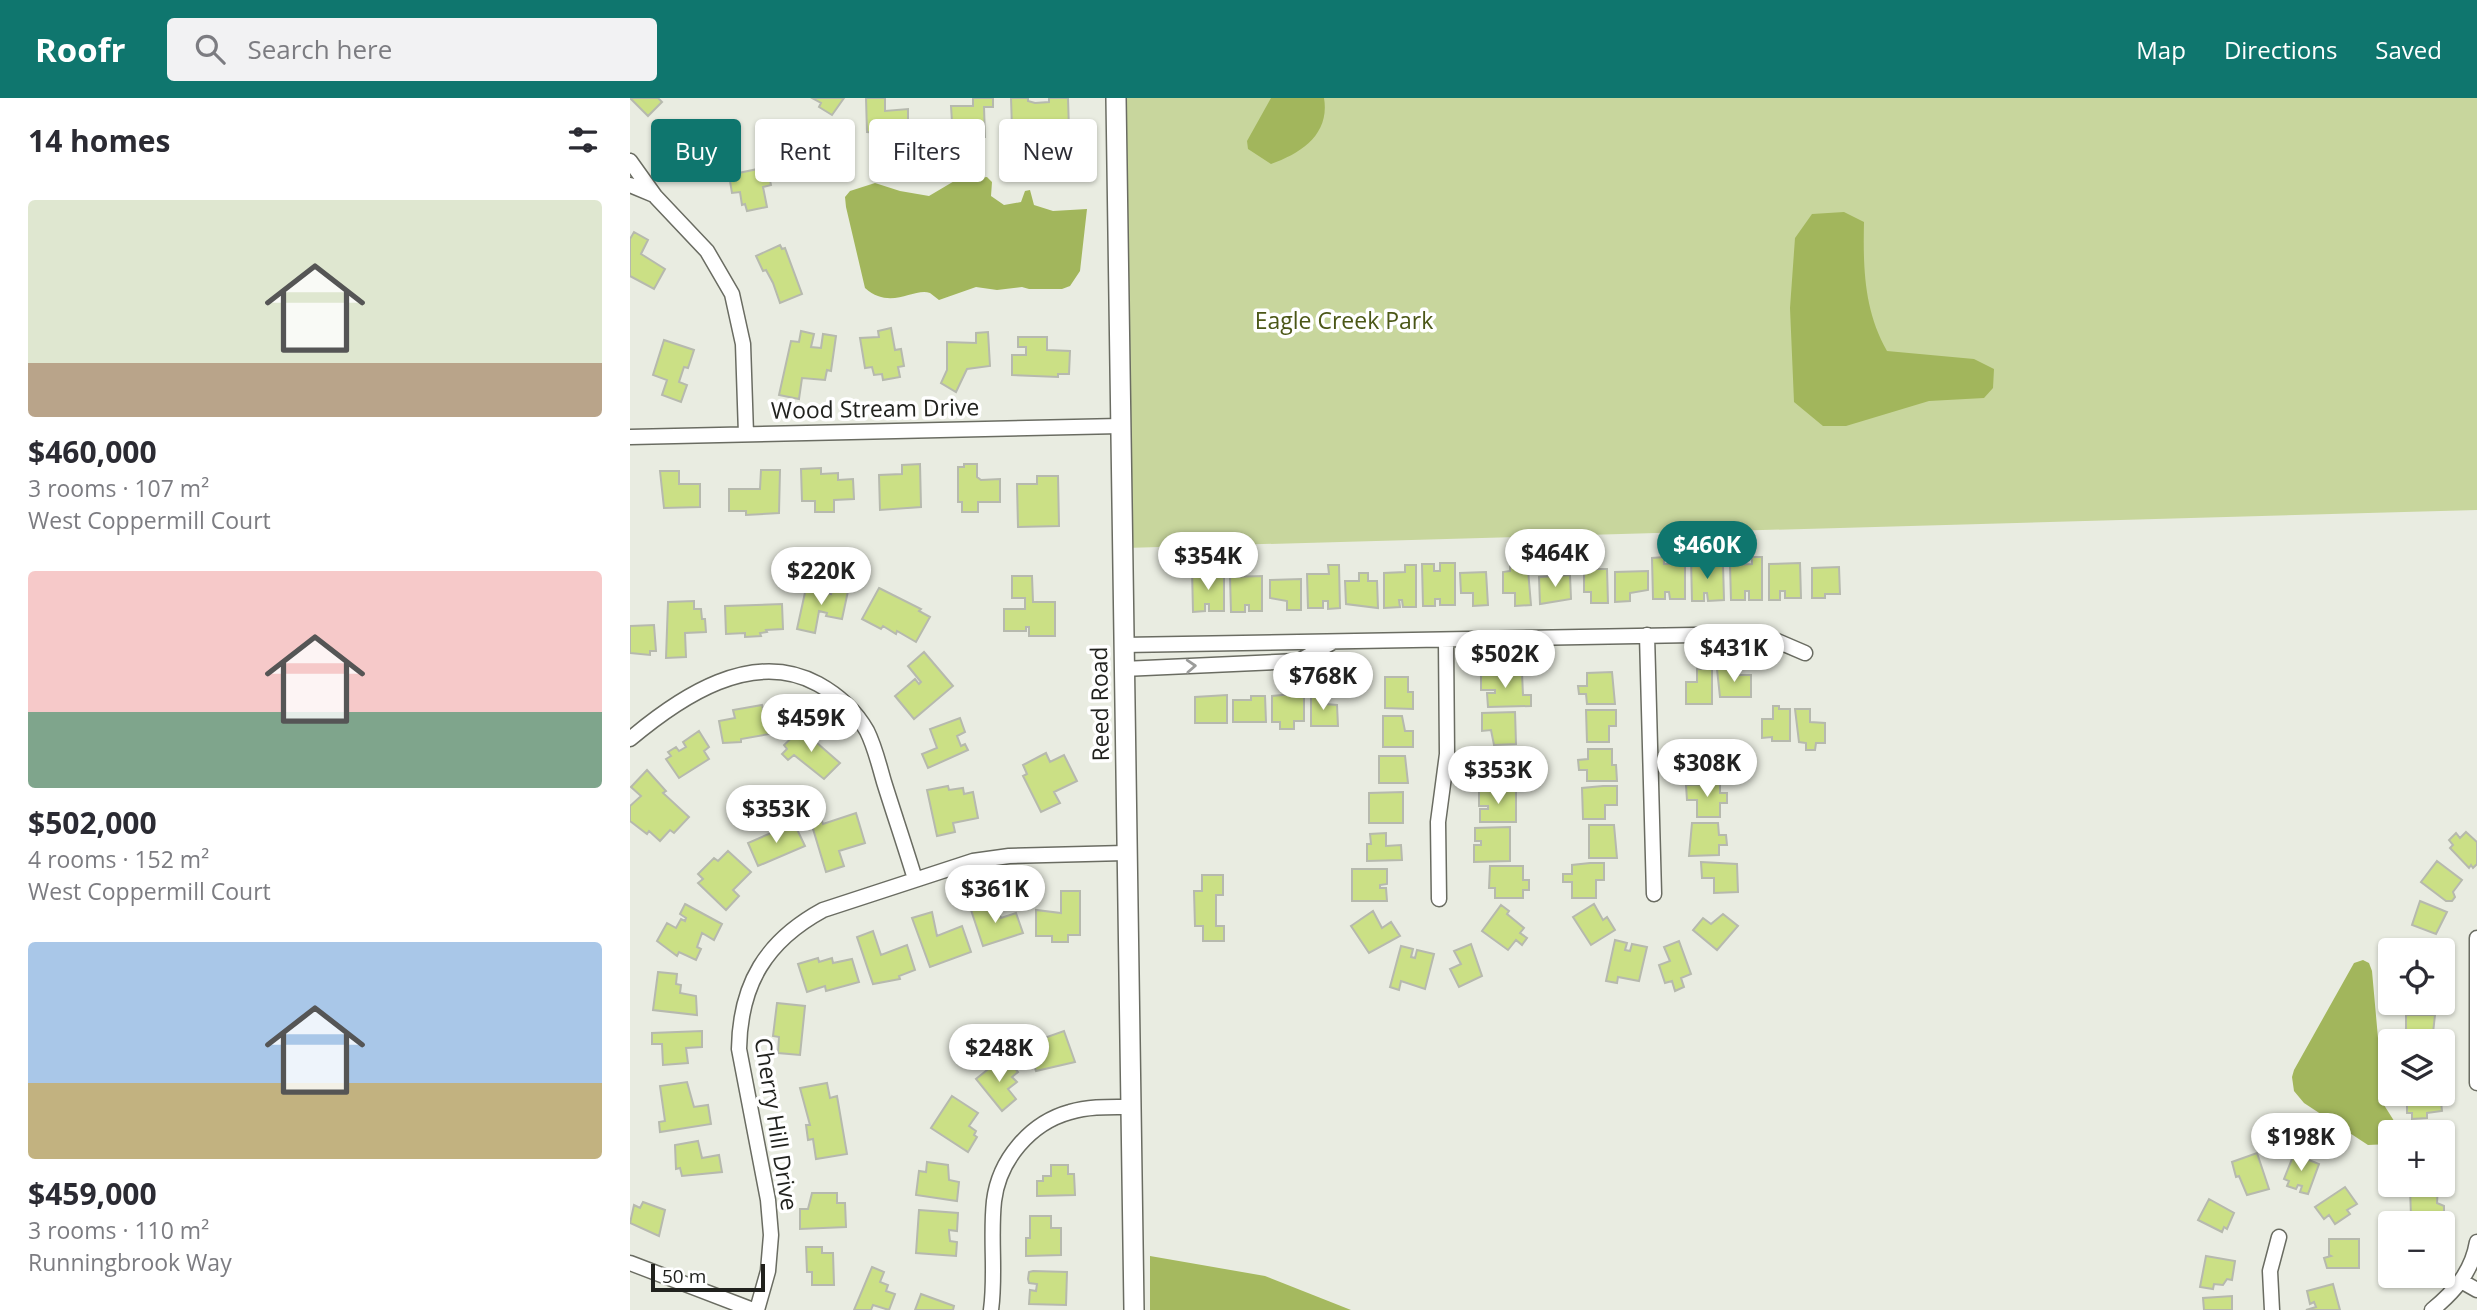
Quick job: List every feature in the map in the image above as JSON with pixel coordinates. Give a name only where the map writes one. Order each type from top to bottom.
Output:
[{"type":"main road","name":"Reed Road","points":[[1116,98],[1125,853],[1134,1310]]},
{"type":"street","points":[[630,161],[655,196],[707,251],[732,295],[743,344],[747,434]]},
{"type":"street","points":[[630,185],[655,196]]},
{"type":"street","name":"Wood Stream Drive","points":[[630,437],[1120,426]]},
{"type":"street","points":[[1123,645],[1750,634],[1770,638],[1805,653]]},
{"type":"street","points":[[1647,635],[1654,894]]},
{"type":"street","points":[[1439,899],[1438,822],[1447,754],[1447,641]]},
{"type":"street","points":[[1123,669],[1299,661],[1332,642]]},
{"type":"street","points":[[630,739],[682,702],[735,675],[770,671],[791,673],[811,680],[841,699],[867,732],[915,879]]},
{"type":"street","name":"Cherry Hill Drive","points":[[755,1310],[768,1271],[771,1235],[768,1200],[739,1049],[745,999],[763,960],[781,938],[804,920],[823,910],[973,861],[1009,856],[1125,853]]},
{"type":"street","points":[[2477,937],[2477,1083]]},
{"type":"street","points":[[991,1310],[994,1199],[1008,1160],[1031,1132],[1055,1118],[1075,1111],[1130,1107]]},
{"type":"street","points":[[2272,1310],[2270,1278],[2279,1237]]},
{"type":"street","points":[[2436,1309],[2461,1281],[2477,1242]]},
{"type":"street","points":[[630,1263],[755,1310]]},
{"type":"street","points":[[2461,1281],[2477,1290]]},
{"type":"green space","name":"Eagle Creek Park","points":[[1119,98],[2477,98],[2477,510],[1125,548]]},
{"type":"shaded area","points":[[1271,98],[1324,98],[1325,111],[1318,132],[1303,148],[1271,164],[1248,149],[1247,141]]},
{"type":"shaded area","points":[[985,177],[992,182],[991,196],[1004,205],[1021,202],[1025,191],[1030,190],[1034,205],[1053,211],[1087,209],[1080,271],[1070,286],[1062,289],[1022,287],[997,290],[976,287],[939,300],[924,292],[884,298],[865,288],[846,207],[845,197],[850,191],[875,183],[929,196],[953,182],[985,182]]},
{"type":"shaded area","points":[[1844,212],[1864,222],[1869,304],[1879,336],[1887,351],[1974,359],[1994,369],[1993,388],[1984,398],[1929,401],[1846,426],[1823,426],[1794,402],[1790,308],[1795,238],[1812,214]]},
{"type":"shaded area","points":[[2363,960],[2369,963],[2372,971],[2378,1038],[2378,1106],[2385,1106],[2393,1120],[2378,1120],[2378,1145],[2368,1145],[2304,1103],[2294,1091],[2292,1077],[2354,963]]},
{"type":"shaded area","points":[[1150,1256],[1265,1276],[1351,1310],[1150,1310]]},
{"type":"building","points":[[630,98],[658,98],[662,102],[648,116]]},
{"type":"building","points":[[812,98],[844,98],[832,115],[819,107],[821,103]]},
{"type":"building","points":[[866,98],[885,98],[885,111],[908,109],[908,119],[869,119],[867,132]]},
{"type":"building","points":[[973,98],[993,98],[993,107],[984,107],[984,119],[952,119],[951,106],[973,106]]},
{"type":"building","points":[[1011,98],[1028,98],[1028,101],[1035,103],[1049,102],[1049,98],[1068,98],[1069,119],[1012,119]]},
{"type":"building","points":[[755,170],[755,182],[770,182],[771,185],[763,187],[767,207],[747,211],[745,204],[742,205],[740,192],[732,193],[730,182],[741,182],[741,172]]},
{"type":"building","points":[[634,232],[648,240],[641,254],[665,269],[654,289],[630,276],[630,239]]},
{"type":"building","points":[[780,245],[782,249],[785,248],[802,294],[780,303],[773,283],[756,256]]},
{"type":"building","points":[[891,328],[895,350],[901,349],[904,366],[898,367],[900,377],[883,380],[882,374],[874,375],[872,367],[865,368],[860,338],[879,337],[878,331]]},
{"type":"building","points":[[801,331],[814,334],[811,347],[821,348],[823,334],[836,336],[831,371],[827,370],[825,380],[802,378],[799,399],[779,395],[791,341],[799,342]]},
{"type":"building","points":[[988,332],[990,366],[967,369],[956,392],[941,383],[947,370],[947,342],[976,343],[976,333]]},
{"type":"building","points":[[1018,337],[1047,337],[1047,350],[1070,351],[1069,374],[1058,374],[1058,377],[1012,375],[1012,355],[1026,355],[1026,347],[1018,347]]},
{"type":"building","points":[[664,340],[694,350],[688,368],[684,367],[679,382],[687,385],[681,402],[662,395],[667,380],[653,375]]},
{"type":"building","points":[[920,464],[921,507],[880,510],[879,475],[902,474],[902,465]]},
{"type":"building","points":[[964,464],[977,464],[977,477],[981,480],[1000,479],[1000,502],[978,502],[978,512],[962,512],[962,502],[958,502],[958,467],[964,467]]},
{"type":"building","points":[[821,468],[821,474],[838,473],[838,480],[853,479],[854,499],[834,500],[834,512],[815,512],[815,501],[802,501],[801,469]]},
{"type":"building","points":[[761,470],[780,470],[779,513],[746,515],[746,511],[729,511],[729,489],[760,489]]},
{"type":"building","points":[[660,471],[679,471],[679,484],[700,484],[700,507],[664,508]]},
{"type":"building","points":[[1037,476],[1058,476],[1059,526],[1018,527],[1017,484],[1037,484]]},
{"type":"building","points":[[1664,557],[1664,564],[1685,564],[1685,599],[1670,599],[1669,592],[1665,592],[1665,599],[1653,599],[1652,558]]},
{"type":"building","points":[[1700,557],[1701,565],[1723,564],[1724,600],[1708,601],[1707,593],[1704,593],[1704,601],[1692,601],[1691,558]]},
{"type":"building","points":[[1752,557],[1762,557],[1762,600],[1749,600],[1749,591],[1745,591],[1745,600],[1731,600],[1730,565],[1752,564]]},
{"type":"building","points":[[1519,562],[1519,571],[1528,570],[1531,605],[1515,606],[1515,593],[1503,593],[1503,572],[1510,571],[1510,563]]},
{"type":"building","points":[[1440,563],[1455,563],[1455,605],[1440,605],[1440,599],[1435,599],[1435,606],[1423,606],[1422,564],[1434,564],[1434,571],[1440,571]]},
{"type":"building","points":[[1800,563],[1801,598],[1785,598],[1785,591],[1780,591],[1780,600],[1769,600],[1769,564]]},
{"type":"building","points":[[1328,565],[1339,565],[1340,608],[1328,609],[1328,601],[1323,601],[1323,608],[1308,608],[1307,574],[1329,574]]},
{"type":"building","points":[[1405,565],[1416,565],[1416,607],[1403,607],[1402,600],[1399,600],[1400,607],[1384,608],[1384,573],[1405,572]]},
{"type":"building","points":[[1839,567],[1840,594],[1825,594],[1825,598],[1812,598],[1812,568]]},
{"type":"building","points":[[1192,569],[1203,569],[1203,576],[1224,576],[1224,611],[1209,611],[1209,604],[1205,604],[1205,611],[1193,612]]},
{"type":"building","points":[[1584,569],[1607,569],[1608,603],[1591,603],[1591,592],[1584,592]]},
{"type":"building","points":[[1648,571],[1648,590],[1630,593],[1630,601],[1615,602],[1615,572]]},
{"type":"building","points":[[1486,572],[1488,605],[1473,606],[1473,593],[1461,593],[1460,573]]},
{"type":"building","points":[[1359,573],[1368,573],[1368,581],[1377,581],[1378,608],[1346,604],[1345,581],[1359,581]]},
{"type":"building","points":[[1570,575],[1571,599],[1540,604],[1539,577]]},
{"type":"building","points":[[1012,576],[1032,576],[1033,602],[1055,602],[1055,636],[1029,636],[1029,627],[1026,627],[1026,631],[1004,631],[1004,609],[1025,609],[1025,598],[1012,598]]},
{"type":"building","points":[[1262,576],[1262,611],[1249,611],[1249,605],[1245,605],[1245,612],[1231,612],[1230,577]]},
{"type":"building","points":[[1301,579],[1301,610],[1287,610],[1287,601],[1270,598],[1270,580]]},
{"type":"building","points":[[806,588],[831,594],[832,588],[848,591],[842,619],[826,616],[827,613],[819,611],[815,633],[797,629]]},
{"type":"building","points":[[879,588],[921,609],[919,611],[930,617],[916,642],[897,631],[896,634],[883,626],[881,629],[862,619]]},
{"type":"building","points":[[694,601],[694,609],[701,609],[702,619],[705,619],[706,632],[685,633],[686,657],[666,658],[668,602]]},
{"type":"building","points":[[782,604],[783,629],[766,630],[767,632],[760,633],[761,636],[726,634],[725,606]]},
{"type":"building","points":[[654,625],[656,651],[650,651],[650,655],[630,653],[630,626]]},
{"type":"building","points":[[924,652],[953,686],[914,719],[895,696],[915,679],[919,684],[921,682],[908,666]]},
{"type":"building","points":[[1697,669],[1712,669],[1712,704],[1686,704],[1686,682],[1697,682]]},
{"type":"building","points":[[1717,669],[1733,669],[1733,675],[1751,675],[1751,697],[1720,697]]},
{"type":"building","points":[[1612,672],[1615,704],[1587,704],[1586,694],[1579,694],[1578,686],[1587,686],[1587,673]]},
{"type":"building","points":[[1522,673],[1523,695],[1531,695],[1531,706],[1488,707],[1487,693],[1495,693],[1495,690],[1481,690],[1481,674]]},
{"type":"building","points":[[1385,677],[1408,677],[1408,692],[1413,692],[1413,709],[1385,708]]},
{"type":"building","points":[[1304,693],[1304,721],[1294,721],[1294,729],[1280,729],[1280,722],[1272,722],[1272,696]]},
{"type":"building","points":[[1227,695],[1227,723],[1195,723],[1195,697]]},
{"type":"building","points":[[1311,695],[1325,695],[1325,704],[1337,705],[1338,726],[1311,726]]},
{"type":"building","points":[[1251,696],[1265,696],[1266,722],[1233,722],[1233,700],[1251,700]]},
{"type":"building","points":[[762,705],[763,710],[771,709],[775,733],[741,739],[741,742],[723,743],[719,721],[735,718],[733,710]]},
{"type":"building","points":[[1773,706],[1790,709],[1790,741],[1762,738],[1762,719],[1773,719]]},
{"type":"building","points":[[1795,709],[1810,709],[1810,722],[1825,723],[1825,743],[1816,743],[1815,750],[1806,750],[1806,743],[1799,742]]},
{"type":"building","points":[[1586,710],[1616,710],[1616,726],[1609,726],[1609,742],[1587,742]]},
{"type":"building","points":[[1515,712],[1516,744],[1494,745],[1491,730],[1482,731],[1482,713]]},
{"type":"building","points":[[1383,716],[1402,716],[1405,731],[1413,731],[1413,747],[1383,747]]},
{"type":"building","points":[[960,718],[965,732],[957,736],[961,746],[965,744],[968,750],[928,768],[922,754],[937,748],[930,729]]},
{"type":"building","points":[[801,729],[840,763],[824,779],[794,755],[788,760],[782,754],[787,749],[784,745]]},
{"type":"building","points":[[699,731],[709,747],[704,751],[709,759],[679,778],[666,759],[671,756],[668,752],[676,747],[679,751],[686,747],[683,742]]},
{"type":"building","points":[[1698,747],[1716,747],[1716,779],[1685,778],[1685,763],[1695,763]]},
{"type":"building","points":[[1588,749],[1612,749],[1612,765],[1616,765],[1617,781],[1587,781],[1587,770],[1579,770],[1578,760],[1588,759]]},
{"type":"building","points":[[1483,751],[1526,752],[1526,762],[1516,762],[1516,783],[1483,783],[1483,768],[1490,768],[1490,764],[1483,764]]},
{"type":"building","points":[[1046,753],[1050,762],[1064,755],[1077,781],[1054,792],[1060,803],[1041,812],[1023,776],[1027,774],[1023,765]]},
{"type":"building","points":[[1379,756],[1405,756],[1408,783],[1379,783]]},
{"type":"building","points":[[647,770],[666,791],[663,793],[689,817],[674,833],[670,830],[660,841],[649,831],[647,834],[630,821],[630,806],[641,796],[631,787]]},
{"type":"building","points":[[1720,784],[1720,793],[1727,793],[1727,803],[1720,803],[1720,817],[1697,817],[1697,800],[1687,800],[1686,785]]},
{"type":"building","points":[[948,786],[949,790],[963,788],[964,794],[973,792],[978,818],[953,823],[955,832],[937,836],[927,790]]},
{"type":"building","points":[[1617,786],[1617,805],[1605,805],[1605,819],[1583,819],[1582,788]]},
{"type":"building","points":[[1516,789],[1516,822],[1480,822],[1480,809],[1488,809],[1488,806],[1479,806],[1479,790]]},
{"type":"building","points":[[1403,792],[1403,823],[1369,823],[1369,793]]},
{"type":"building","points":[[818,810],[823,824],[856,813],[865,843],[839,851],[844,866],[826,872],[809,813]]},
{"type":"building","points":[[794,823],[805,846],[758,866],[748,843]]},
{"type":"building","points":[[1692,823],[1718,823],[1719,835],[1726,835],[1727,845],[1719,845],[1719,855],[1689,856]]},
{"type":"building","points":[[1589,825],[1614,825],[1617,858],[1589,858]]},
{"type":"building","points":[[1510,827],[1510,861],[1474,862],[1474,845],[1481,845],[1481,841],[1475,841],[1475,828]]},
{"type":"building","points":[[2466,832],[2477,842],[2477,864],[2473,868],[2471,865],[2469,868],[2450,848],[2453,845],[2449,840],[2456,833],[2460,838]]},
{"type":"building","points":[[1386,833],[1386,846],[1401,845],[1402,860],[1367,861],[1370,834]]},
{"type":"building","points":[[728,851],[751,872],[733,890],[739,896],[726,910],[698,883],[703,879],[698,874],[714,858],[718,861]]},
{"type":"building","points":[[2437,861],[2462,880],[2453,892],[2455,897],[2452,901],[2446,901],[2421,882]]},
{"type":"building","points":[[1701,862],[1737,864],[1738,892],[1714,893],[1714,878],[1702,878]]},
{"type":"building","points":[[1604,863],[1604,880],[1596,880],[1596,898],[1572,898],[1572,882],[1563,882],[1563,874],[1572,874],[1572,865]]},
{"type":"building","points":[[1490,866],[1523,866],[1523,880],[1529,880],[1529,890],[1523,890],[1523,898],[1495,898],[1495,888],[1489,888]]},
{"type":"building","points":[[1352,869],[1387,869],[1387,884],[1380,885],[1380,888],[1386,888],[1387,901],[1352,901]]},
{"type":"building","points":[[1202,875],[1223,875],[1223,895],[1216,895],[1216,926],[1224,926],[1224,941],[1203,941],[1203,926],[1195,926],[1194,891],[1202,891]]},
{"type":"building","points":[[1061,891],[1080,891],[1080,935],[1068,935],[1068,942],[1052,942],[1052,936],[1036,936],[1036,910],[1061,913]]},
{"type":"building","points":[[2420,901],[2447,912],[2436,934],[2412,925]]},
{"type":"building","points":[[685,904],[722,924],[714,940],[702,933],[697,947],[701,949],[696,960],[679,952],[677,956],[657,941],[667,923],[676,928],[681,919],[685,921],[686,918],[680,914]]},
{"type":"building","points":[[991,904],[994,913],[998,911],[1001,918],[1016,913],[1023,933],[983,946],[971,910]]},
{"type":"building","points":[[1594,904],[1603,920],[1607,917],[1615,930],[1591,945],[1573,917]]},
{"type":"building","points":[[1501,905],[1509,911],[1507,914],[1524,928],[1520,933],[1527,938],[1522,945],[1516,940],[1508,950],[1482,931]]},
{"type":"building","points":[[1373,911],[1382,928],[1391,922],[1400,936],[1369,953],[1351,926]]},
{"type":"building","points":[[932,912],[937,936],[962,926],[971,952],[930,967],[912,918]]},
{"type":"building","points":[[1723,914],[1738,926],[1717,950],[1693,930],[1703,918],[1711,924]]},
{"type":"building","points":[[873,931],[881,955],[907,945],[915,970],[899,976],[900,979],[873,984],[857,937]]},
{"type":"building","points":[[1615,940],[1627,943],[1625,950],[1630,951],[1632,944],[1647,947],[1639,981],[1618,977],[1617,983],[1606,981]]},
{"type":"building","points":[[1679,941],[1691,974],[1681,978],[1684,987],[1675,991],[1672,981],[1665,983],[1659,965],[1670,961],[1664,947]]},
{"type":"building","points":[[1471,944],[1482,976],[1459,987],[1450,969],[1461,964],[1454,951]]},
{"type":"building","points":[[1401,946],[1413,949],[1411,957],[1415,958],[1417,950],[1434,954],[1425,989],[1401,981],[1399,990],[1390,987]]},
{"type":"building","points":[[818,958],[819,962],[832,958],[833,963],[852,959],[859,982],[826,991],[825,986],[807,992],[798,964]]},
{"type":"building","points":[[658,972],[677,974],[676,984],[681,985],[680,993],[696,996],[697,1015],[653,1010]]},
{"type":"building","points":[[777,1003],[805,1006],[800,1055],[778,1053],[779,1037],[773,1036]]},
{"type":"building","points":[[2406,1015],[2435,1015],[2433,1029],[2406,1029]]},
{"type":"building","points":[[702,1031],[702,1047],[686,1048],[688,1063],[663,1065],[662,1044],[652,1044],[652,1033]]},
{"type":"building","points":[[1064,1031],[1075,1062],[1036,1071],[1027,1044]]},
{"type":"building","points":[[1008,1060],[1018,1072],[1012,1077],[1017,1082],[1008,1089],[1016,1099],[1002,1111],[976,1079],[996,1063],[999,1067]]},
{"type":"building","points":[[687,1082],[694,1107],[708,1105],[711,1124],[660,1132],[659,1122],[665,1121],[660,1086]]},
{"type":"building","points":[[827,1083],[830,1098],[837,1096],[847,1154],[816,1159],[813,1139],[808,1140],[806,1125],[810,1125],[800,1088]]},
{"type":"building","points":[[952,1096],[978,1113],[969,1126],[976,1131],[974,1135],[977,1137],[968,1152],[931,1128]]},
{"type":"building","points":[[2407,1106],[2441,1106],[2442,1111],[2427,1113],[2427,1118],[2412,1119],[2412,1113],[2407,1113]]},
{"type":"building","points":[[698,1141],[702,1158],[719,1155],[722,1172],[682,1176],[680,1168],[676,1169],[675,1145]]},
{"type":"building","points":[[2257,1153],[2269,1189],[2247,1195],[2239,1176],[2236,1177],[2232,1162]]},
{"type":"building","points":[[2294,1154],[2319,1164],[2308,1194],[2300,1192],[2302,1186],[2298,1185],[2296,1189],[2287,1186],[2289,1181],[2284,1179]]},
{"type":"building","points":[[927,1162],[948,1165],[949,1180],[959,1182],[957,1201],[916,1195],[919,1171],[926,1172]]},
{"type":"building","points":[[1051,1165],[1068,1165],[1068,1174],[1074,1174],[1075,1195],[1037,1196],[1037,1181],[1043,1181],[1043,1176],[1051,1176]]},
{"type":"building","points":[[2345,1187],[2357,1204],[2347,1210],[2350,1214],[2335,1224],[2329,1215],[2324,1219],[2315,1207]]},
{"type":"building","points":[[812,1193],[837,1193],[837,1203],[845,1203],[846,1227],[800,1229],[800,1209],[808,1209]]},
{"type":"building","points":[[2410,1197],[2437,1197],[2437,1203],[2444,1206],[2444,1211],[2411,1211]]},
{"type":"building","points":[[2209,1199],[2234,1213],[2227,1229],[2224,1227],[2222,1232],[2198,1220]]},
{"type":"building","points":[[643,1202],[665,1210],[659,1236],[630,1223],[634,1205],[640,1208]]},
{"type":"building","points":[[919,1210],[958,1213],[957,1231],[949,1230],[950,1241],[957,1242],[956,1256],[916,1253]]},
{"type":"building","points":[[1030,1216],[1051,1216],[1051,1228],[1061,1228],[1061,1255],[1026,1256],[1026,1238],[1030,1238]]},
{"type":"building","points":[[2329,1239],[2359,1239],[2359,1268],[2327,1268],[2324,1258],[2331,1256]]},
{"type":"building","points":[[806,1247],[822,1247],[822,1253],[833,1253],[834,1285],[812,1285],[812,1272],[807,1272]]},
{"type":"building","points":[[2206,1256],[2235,1261],[2232,1280],[2227,1279],[2223,1285],[2214,1284],[2213,1289],[2200,1287]]},
{"type":"building","points":[[872,1267],[884,1272],[880,1282],[888,1285],[886,1291],[895,1294],[889,1310],[873,1305],[871,1310],[854,1310]]},
{"type":"building","points":[[1029,1272],[1067,1272],[1066,1305],[1029,1304],[1030,1290],[1036,1291],[1037,1284],[1029,1283]]},
{"type":"building","points":[[2333,1284],[2340,1310],[2306,1310],[2316,1307],[2314,1302],[2310,1304],[2307,1291]]},
{"type":"building","points":[[921,1294],[954,1306],[953,1310],[915,1310]]},
{"type":"building","points":[[2232,1296],[2232,1310],[2204,1310],[2203,1298]]}]
